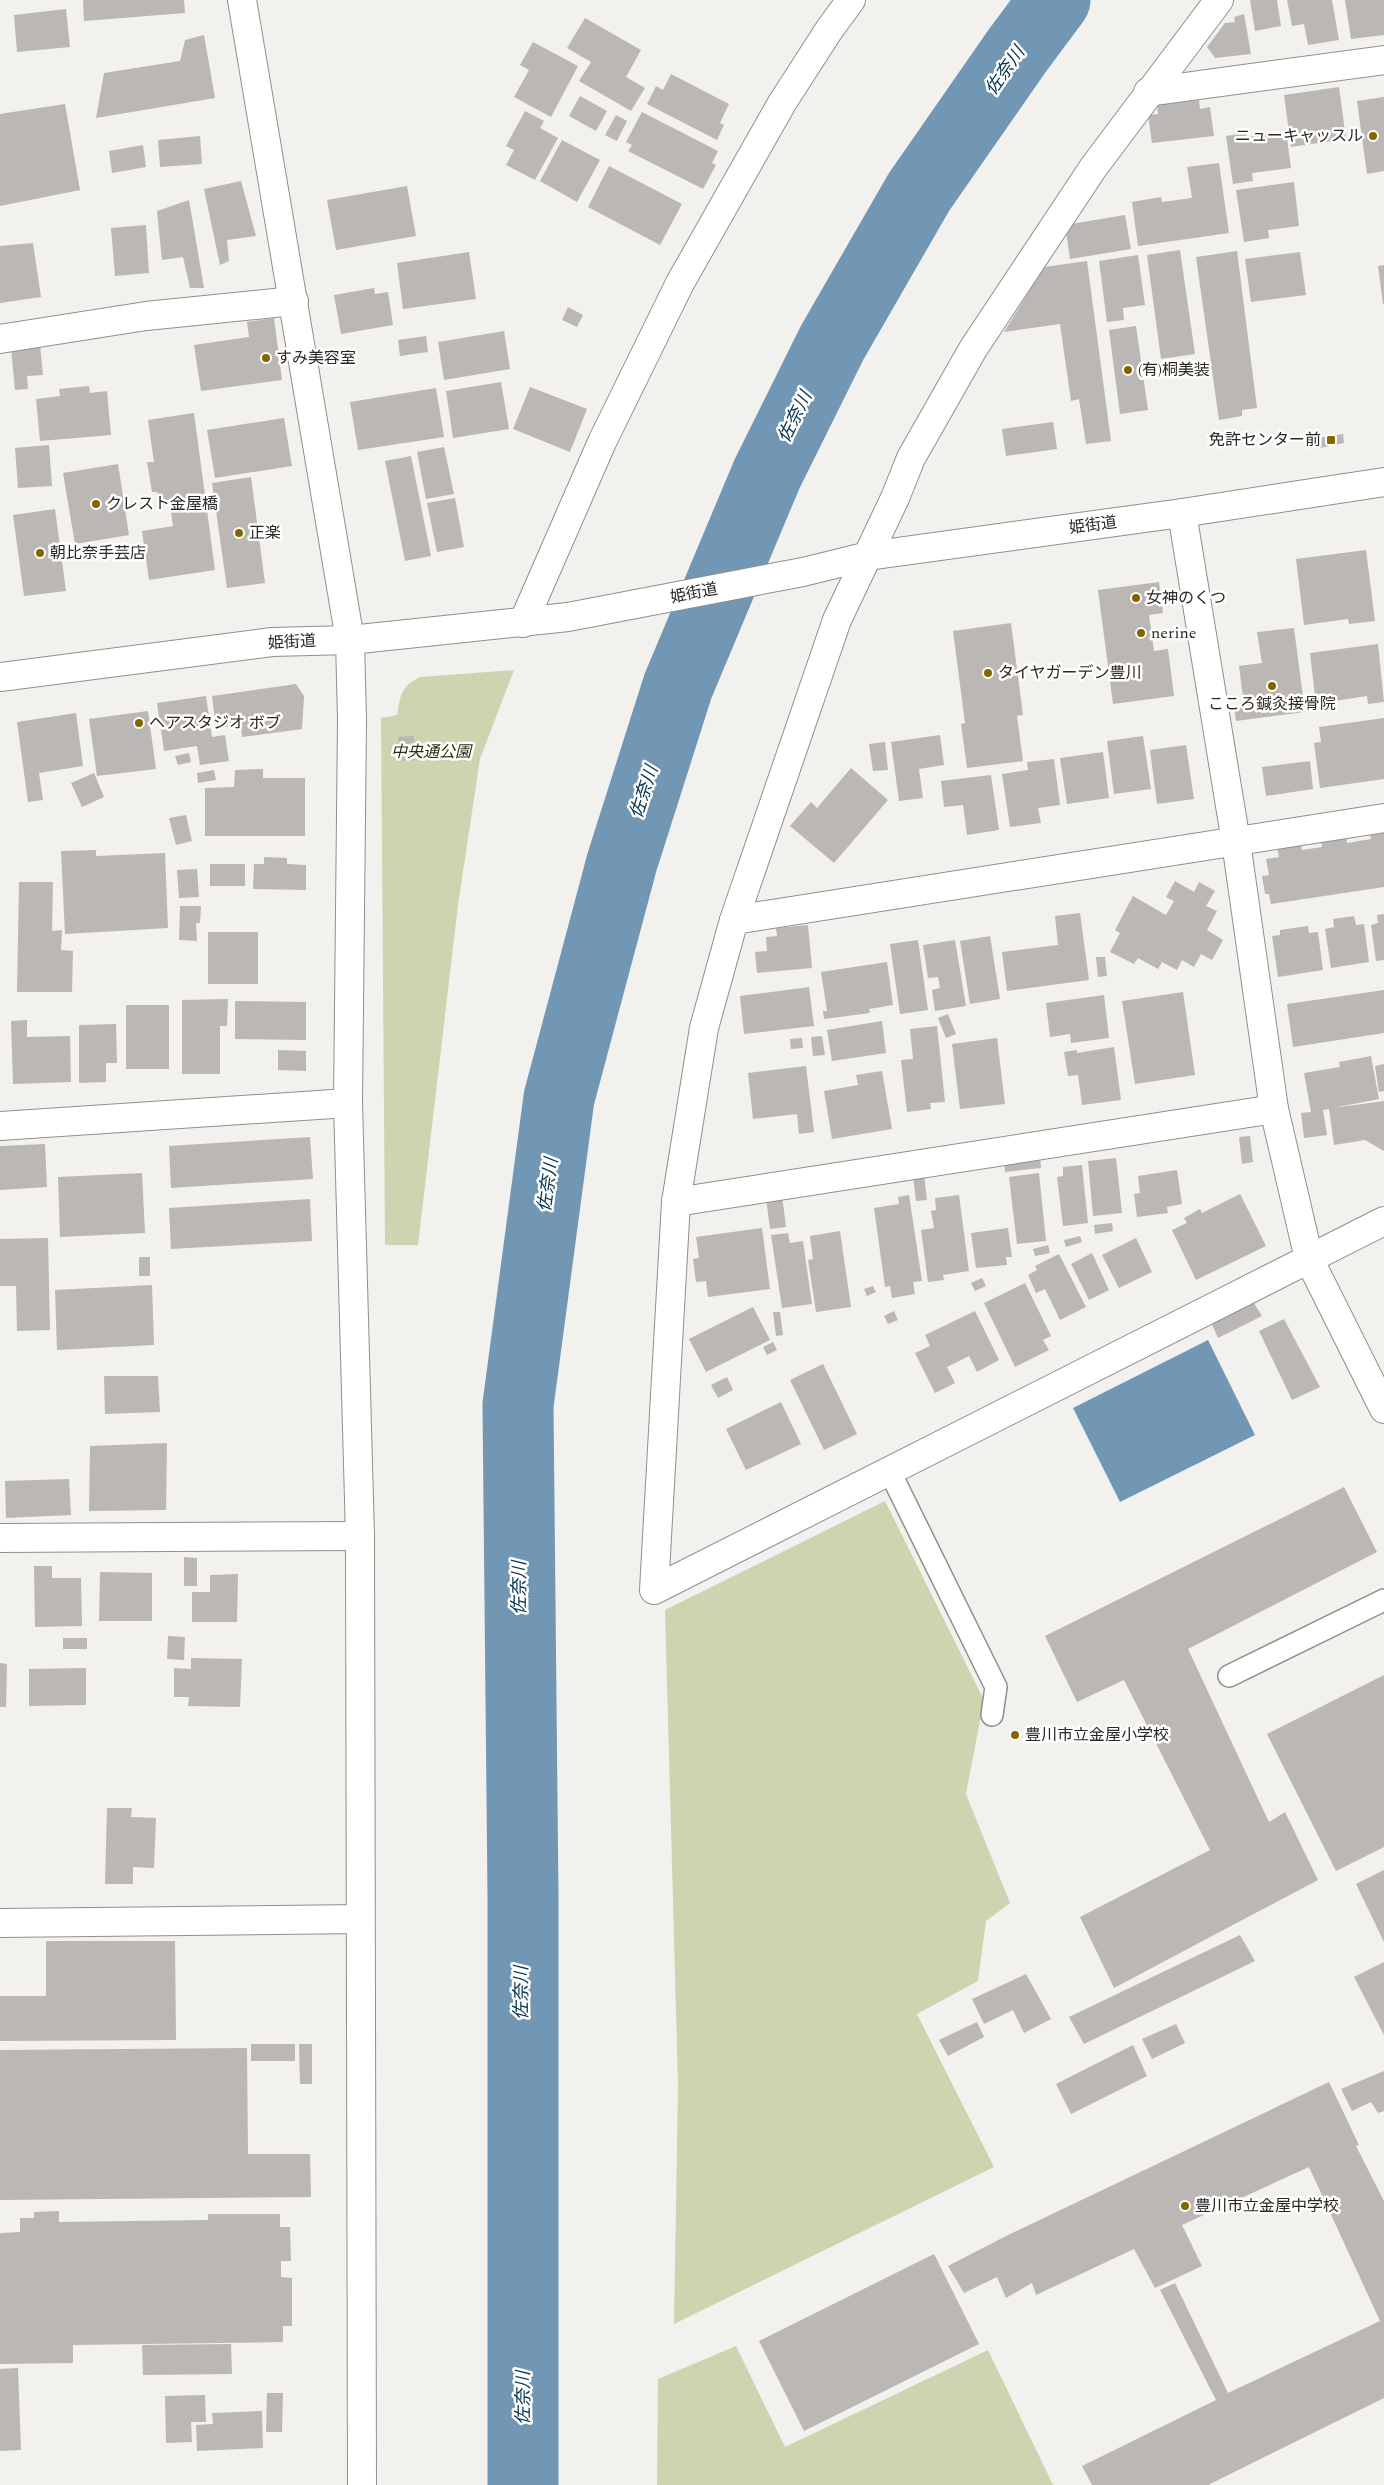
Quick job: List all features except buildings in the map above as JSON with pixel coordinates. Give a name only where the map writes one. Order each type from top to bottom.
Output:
[{"type":"street","points":[[242,0],[350,640],[352,730],[348,1103],[360,1536],[362,2485]]},
{"type":"street","points":[[523,623],[602,442],[680,283],[782,103],[829,30],[851,0]]},
{"type":"street","points":[[1219,0],[1148,92],[1094,168],[973,349],[911,458],[868,556],[836,620],[734,920],[704,1028],[676,1202],[654,1590],[1384,1220]]},
{"type":"street","points":[[1148,92],[1384,60]]},
{"type":"street","points":[[0,339],[146,316],[294,300]]},
{"type":"street","name":"姫街道","points":[[0,677],[272,642],[350,640],[420,631],[523,623],[568,617],[803,572],[868,556],[1182,513],[1384,482]]},
{"type":"street","points":[[1182,513],[1236,842],[1274,1109],[1309,1259],[1384,1409]]},
{"type":"street","points":[[734,920],[1384,818]]},
{"type":"street","points":[[0,1126],[348,1103]]},
{"type":"street","points":[[676,1202],[1274,1109]]},
{"type":"street","points":[[0,1538],[360,1536]]},
{"type":"street","points":[[0,1923],[360,1920]]},
{"type":"lane","points":[[890,1472],[996,1686],[992,1716]]},
{"type":"lane","points":[[1229,1676],[1384,1600]]},
{"type":"green space","name":"中央通公園","points":[[514,670],[480,759],[458,905],[418,1245],[385,1245],[381,718],[397,715],[402,692],[409,684],[420,677]]},
{"type":"green space","points":[[885,1501],[984,1700],[966,1794],[1010,1903],[986,1921],[978,1981],[917,2014],[994,2167],[674,2324],[678,2085],[665,1610]]},
{"type":"green space","points":[[736,2346],[785,2447],[988,2350],[1053,2485],[657,2485],[658,2379]]},
{"type":"water","points":[[1208,1340],[1255,1435],[1120,1502],[1073,1408]]},
{"type":"waterway","name":"佐奈川","points":[[523,2485],[523,1897],[518,1405],[559,1098],[622,862],[678,686],[767,474],[832,343],[919,192],[1017,51],[1055,0]]},
{"type":"place","name":"ニューキャッスル","points":[[1373,136]]},
{"type":"place","name":"すみ美容室","points":[[266,358]]},
{"type":"place","name":"(有)桐美装","points":[[1128,370]]},
{"type":"place","name":"免許センター前","points":[[1331,440]]},
{"type":"place","name":"クレスト金屋橋","points":[[96,504]]},
{"type":"place","name":"正楽","points":[[239,533]]},
{"type":"place","name":"朝比奈手芸店","points":[[40,553]]},
{"type":"place","name":"女神のくつ","points":[[1136,598]]},
{"type":"place","name":"nerine","points":[[1141,633]]},
{"type":"place","name":"タイヤガーデン豊川","points":[[988,673]]},
{"type":"place","name":"こころ鍼灸接骨院","points":[[1272,686]]},
{"type":"place","name":"ヘアスタジオ ボブ","points":[[139,723]]},
{"type":"place","name":"豊川市立金屋小学校","points":[[1015,1735]]},
{"type":"place","name":"豊川市立金屋中学校","points":[[1185,2206]]}]
